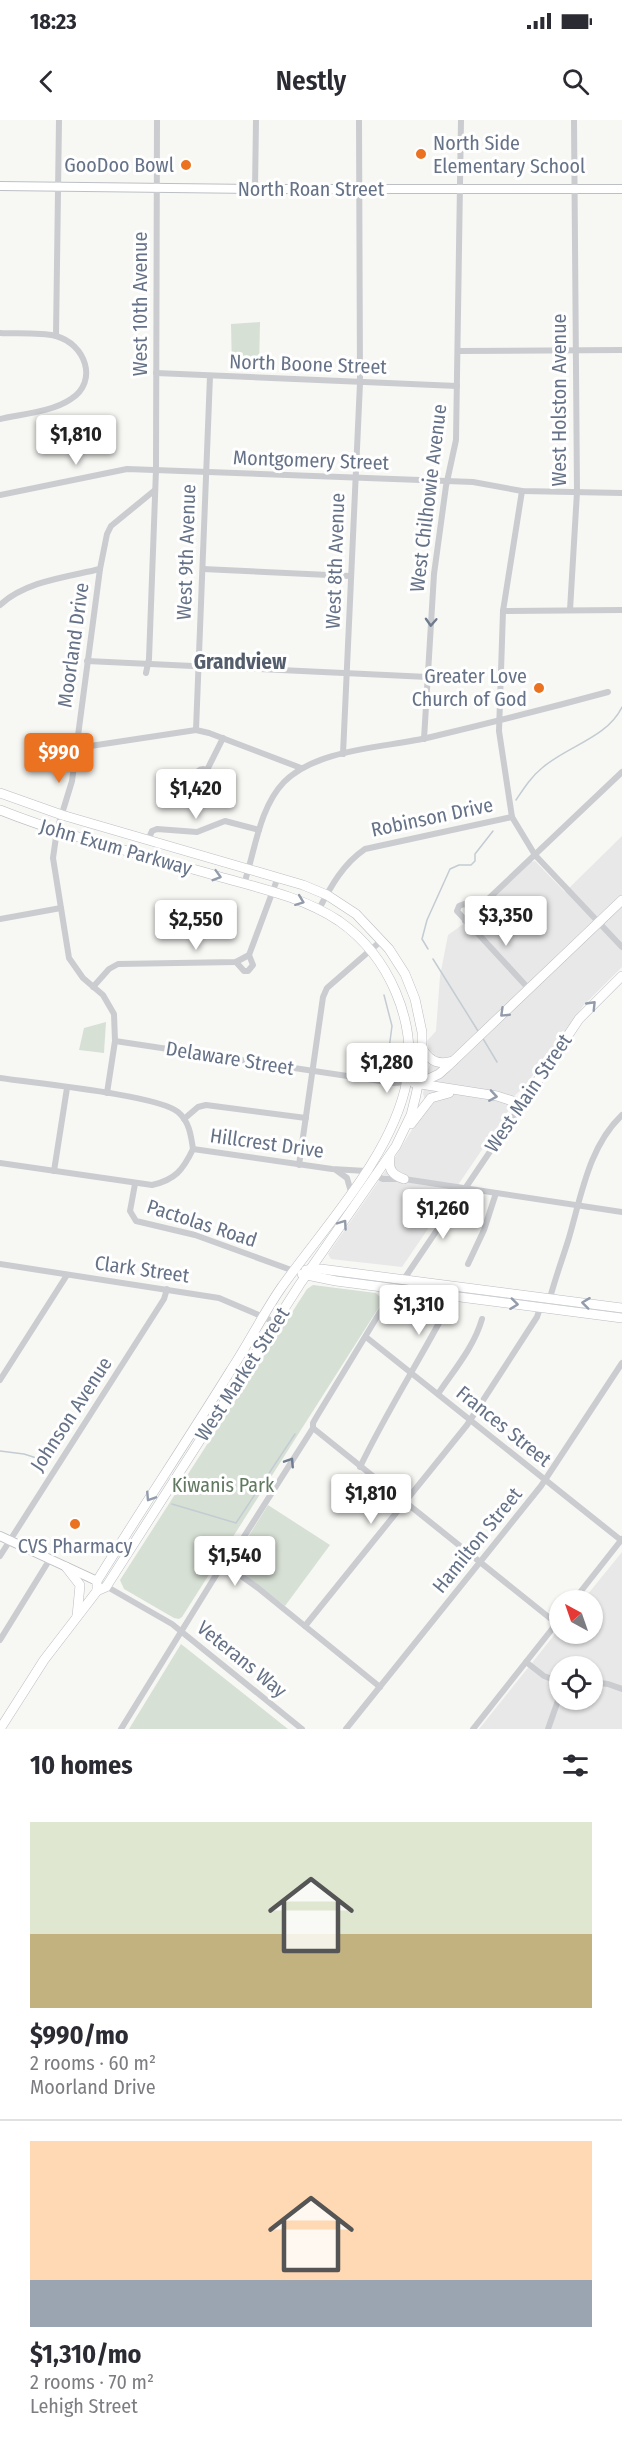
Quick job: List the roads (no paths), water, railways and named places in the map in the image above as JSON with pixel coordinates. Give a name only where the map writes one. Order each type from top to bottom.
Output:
[{"type":"main road","name":"North Roan Street","points":[[0,186],[622,189]]},
{"type":"main road","name":"John Exum Parkway","points":[[0,792],[62,816],[278,877],[327,895],[356,914],[382,940],[405,974],[415,999],[420,1023],[423,1050],[418,1084],[411,1115],[390,1156]]},
{"type":"main road","name":"John Exum Parkway","points":[[0,810],[57,830],[274,892],[319,909],[340,922],[370,950],[385,972],[401,1004],[409,1054],[406,1082],[384,1142],[366,1171]]},
{"type":"main road","points":[[418,1084],[439,1074],[622,900]]},
{"type":"main road","name":"West Main Street","points":[[522,1104],[579,1019],[622,976]]},
{"type":"main road","points":[[423,1050],[432,1061],[444,1063],[453,1060]]},
{"type":"main road","points":[[439,1074],[436,1083],[443,1088]]},
{"type":"main road","name":"Delaware Street","points":[[406,1082],[497,1096],[522,1104]]},
{"type":"main road","points":[[402,1135],[431,1098],[437,1095],[464,1092]]},
{"type":"main road","points":[[390,1156],[388,1164],[392,1172],[404,1179]]},
{"type":"main road","name":"West Market Street","points":[[106,1587],[275,1322],[390,1156]]},
{"type":"main road","name":"West Market Street","points":[[0,1729],[45,1660],[77,1619],[264,1316],[366,1171]]},
{"type":"main road","points":[[308,1272],[321,1269],[622,1308]]},
{"type":"main road","points":[[294,1271],[394,1289],[622,1318]]},
{"type":"main road","points":[[0,1536],[66,1567],[97,1586],[106,1587]]},
{"type":"main road","points":[[66,1567],[81,1587],[77,1619]]},
{"type":"street","points":[[56,336],[59,120]]},
{"type":"street","name":"West 10th Avenue","points":[[146,673],[156,470],[157,120]]},
{"type":"street","points":[[255,189],[256,120]]},
{"type":"street","name":"West 8th Avenue","points":[[343,754],[360,383],[359,120]]},
{"type":"street","name":"West Chilhowie Avenue","points":[[424,739],[434,574],[456,440],[462,120]]},
{"type":"street","name":"West Holston Avenue","points":[[570,610],[577,492],[574,120]]},
{"type":"street","points":[[0,333],[56,336],[78,351],[87,370],[80,392],[61,405],[0,419]]},
{"type":"street","points":[[459,351],[622,350]]},
{"type":"street","name":"North Boone Street","points":[[156,373],[457,386]]},
{"type":"street","name":"West 9th Avenue","points":[[195,730],[210,376]]},
{"type":"street","name":"Montgomery Street","points":[[0,495],[118,470],[448,481],[489,483],[522,491],[622,493]]},
{"type":"street","name":"Moorland Drive","points":[[107,1093],[115,1041],[114,1014],[103,995],[83,978],[69,958],[53,858],[57,830],[72,781],[100,569],[107,534],[111,526],[155,490]]},
{"type":"street","points":[[522,491],[503,611],[499,730],[512,817],[535,855],[622,947]]},
{"type":"street","points":[[202,568],[350,576]]},
{"type":"street","points":[[0,604],[19,591],[32,586],[100,569]]},
{"type":"street","points":[[503,611],[622,610]]},
{"type":"street","points":[[87,661],[428,677]]},
{"type":"street","points":[[244,884],[259,830],[273,798],[283,783],[301,768],[343,754],[424,739],[608,692]]},
{"type":"street","points":[[76,748],[195,730],[301,768]]},
{"type":"street","points":[[207,770],[222,738]]},
{"type":"street","points":[[465,921],[622,772]]},
{"type":"street","name":"Robinson Drive","points":[[319,909],[347,863],[365,849],[512,817]]},
{"type":"street","points":[[148,840],[152,831],[197,832],[225,821],[259,830]]},
{"type":"street","points":[[93,987],[109,969],[118,964],[236,962],[249,955],[278,877]]},
{"type":"street","points":[[476,909],[464,903],[457,911],[529,988]]},
{"type":"street","points":[[0,919],[61,908]]},
{"type":"street","points":[[298,1165],[323,997],[327,988],[382,940]]},
{"type":"street","points":[[236,962],[244,971],[248,971],[253,965],[249,955]]},
{"type":"street","name":"Delaware Street","points":[[115,1041],[396,1083],[406,1082]]},
{"type":"street","points":[[0,1078],[107,1093],[168,1105],[184,1119],[194,1149],[185,1167],[176,1177],[152,1185],[0,1163]]},
{"type":"street","points":[[54,1172],[67,1088]]},
{"type":"street","name":"West Main Street","points":[[404,1279],[463,1188],[522,1104]]},
{"type":"street","points":[[184,1119],[198,1107],[206,1105],[306,1118]]},
{"type":"street","points":[[550,1298],[577,1206],[604,1135],[622,1115]]},
{"type":"street","name":"Hillcrest Drive","points":[[194,1149],[336,1170],[366,1171]]},
{"type":"street","name":"Hillcrest Drive","points":[[336,1170],[347,1178],[351,1192]]},
{"type":"street","points":[[366,1171],[375,1177],[404,1179],[622,1212]]},
{"type":"street","name":"Pactolas Road","points":[[135,1184],[130,1210],[136,1221],[195,1235],[294,1271]]},
{"type":"street","points":[[468,1264],[484,1230],[496,1193]]},
{"type":"street","name":"Clark Street","points":[[0,1264],[219,1298],[275,1322]]},
{"type":"street","points":[[0,1380],[67,1275]]},
{"type":"street","name":"Johnson Avenue","points":[[0,1556],[164,1299],[167,1289]]},
{"type":"street","points":[[121,1729],[221,1567],[223,1564],[226,1565],[314,1428],[313,1424],[317,1416],[394,1289]]},
{"type":"street","points":[[305,1626],[470,1420],[537,1317],[540,1308]]},
{"type":"street","points":[[360,1467],[378,1429],[446,1310]]},
{"type":"street","points":[[438,1394],[461,1361],[482,1319]]},
{"type":"street","name":"Frances Street","points":[[366,1337],[622,1540]]},
{"type":"street","name":"Hamilton Street","points":[[346,1729],[545,1480],[622,1363]]},
{"type":"street","points":[[314,1428],[479,1563],[549,1614]]},
{"type":"street","points":[[582,1590],[622,1540]]},
{"type":"street","points":[[0,1640],[50,1559]]},
{"type":"street","points":[[226,1565],[380,1687]]},
{"type":"street","name":"Veterans Way","points":[[106,1587],[180,1631],[302,1729]]},
{"type":"street","points":[[473,1729],[549,1633]]},
{"type":"street","points":[[526,1662],[549,1678]]},
{"type":"street","points":[[603,1683],[622,1689]]},
{"type":"street","points":[[548,1729],[556,1710]]},
{"type":"waterway","points":[[516,800],[542,768],[607,727],[622,707]]},
{"type":"waterway","points":[[428,949],[422,939],[427,920],[450,869],[459,865],[471,865],[475,861],[475,854],[493,831]]},
{"type":"waterway","points":[[433,959],[478,1031]]},
{"type":"waterway","points":[[384,995],[392,1026],[388,1056],[394,1073]]},
{"type":"waterway","points":[[482,1037],[497,1062]]},
{"type":"waterway","points":[[172,1504],[236,1523],[295,1434]]},
{"type":"waterway","points":[[0,1451],[24,1454],[49,1462]]},
{"type":"place","name":"North Side Elementary School","points":[[421,154]]},
{"type":"place","name":"GooDoo Bowl","points":[[186,165]]},
{"type":"place","name":"Greater Love Church of God","points":[[539,688]]},
{"type":"place","name":"CVS Pharmacy","points":[[75,1524]]},
{"type":"district","name":"Grandview","points":[[240,662]]},
{"type":"park label","name":"Kiwanis Park","points":[[223,1485]]}]
